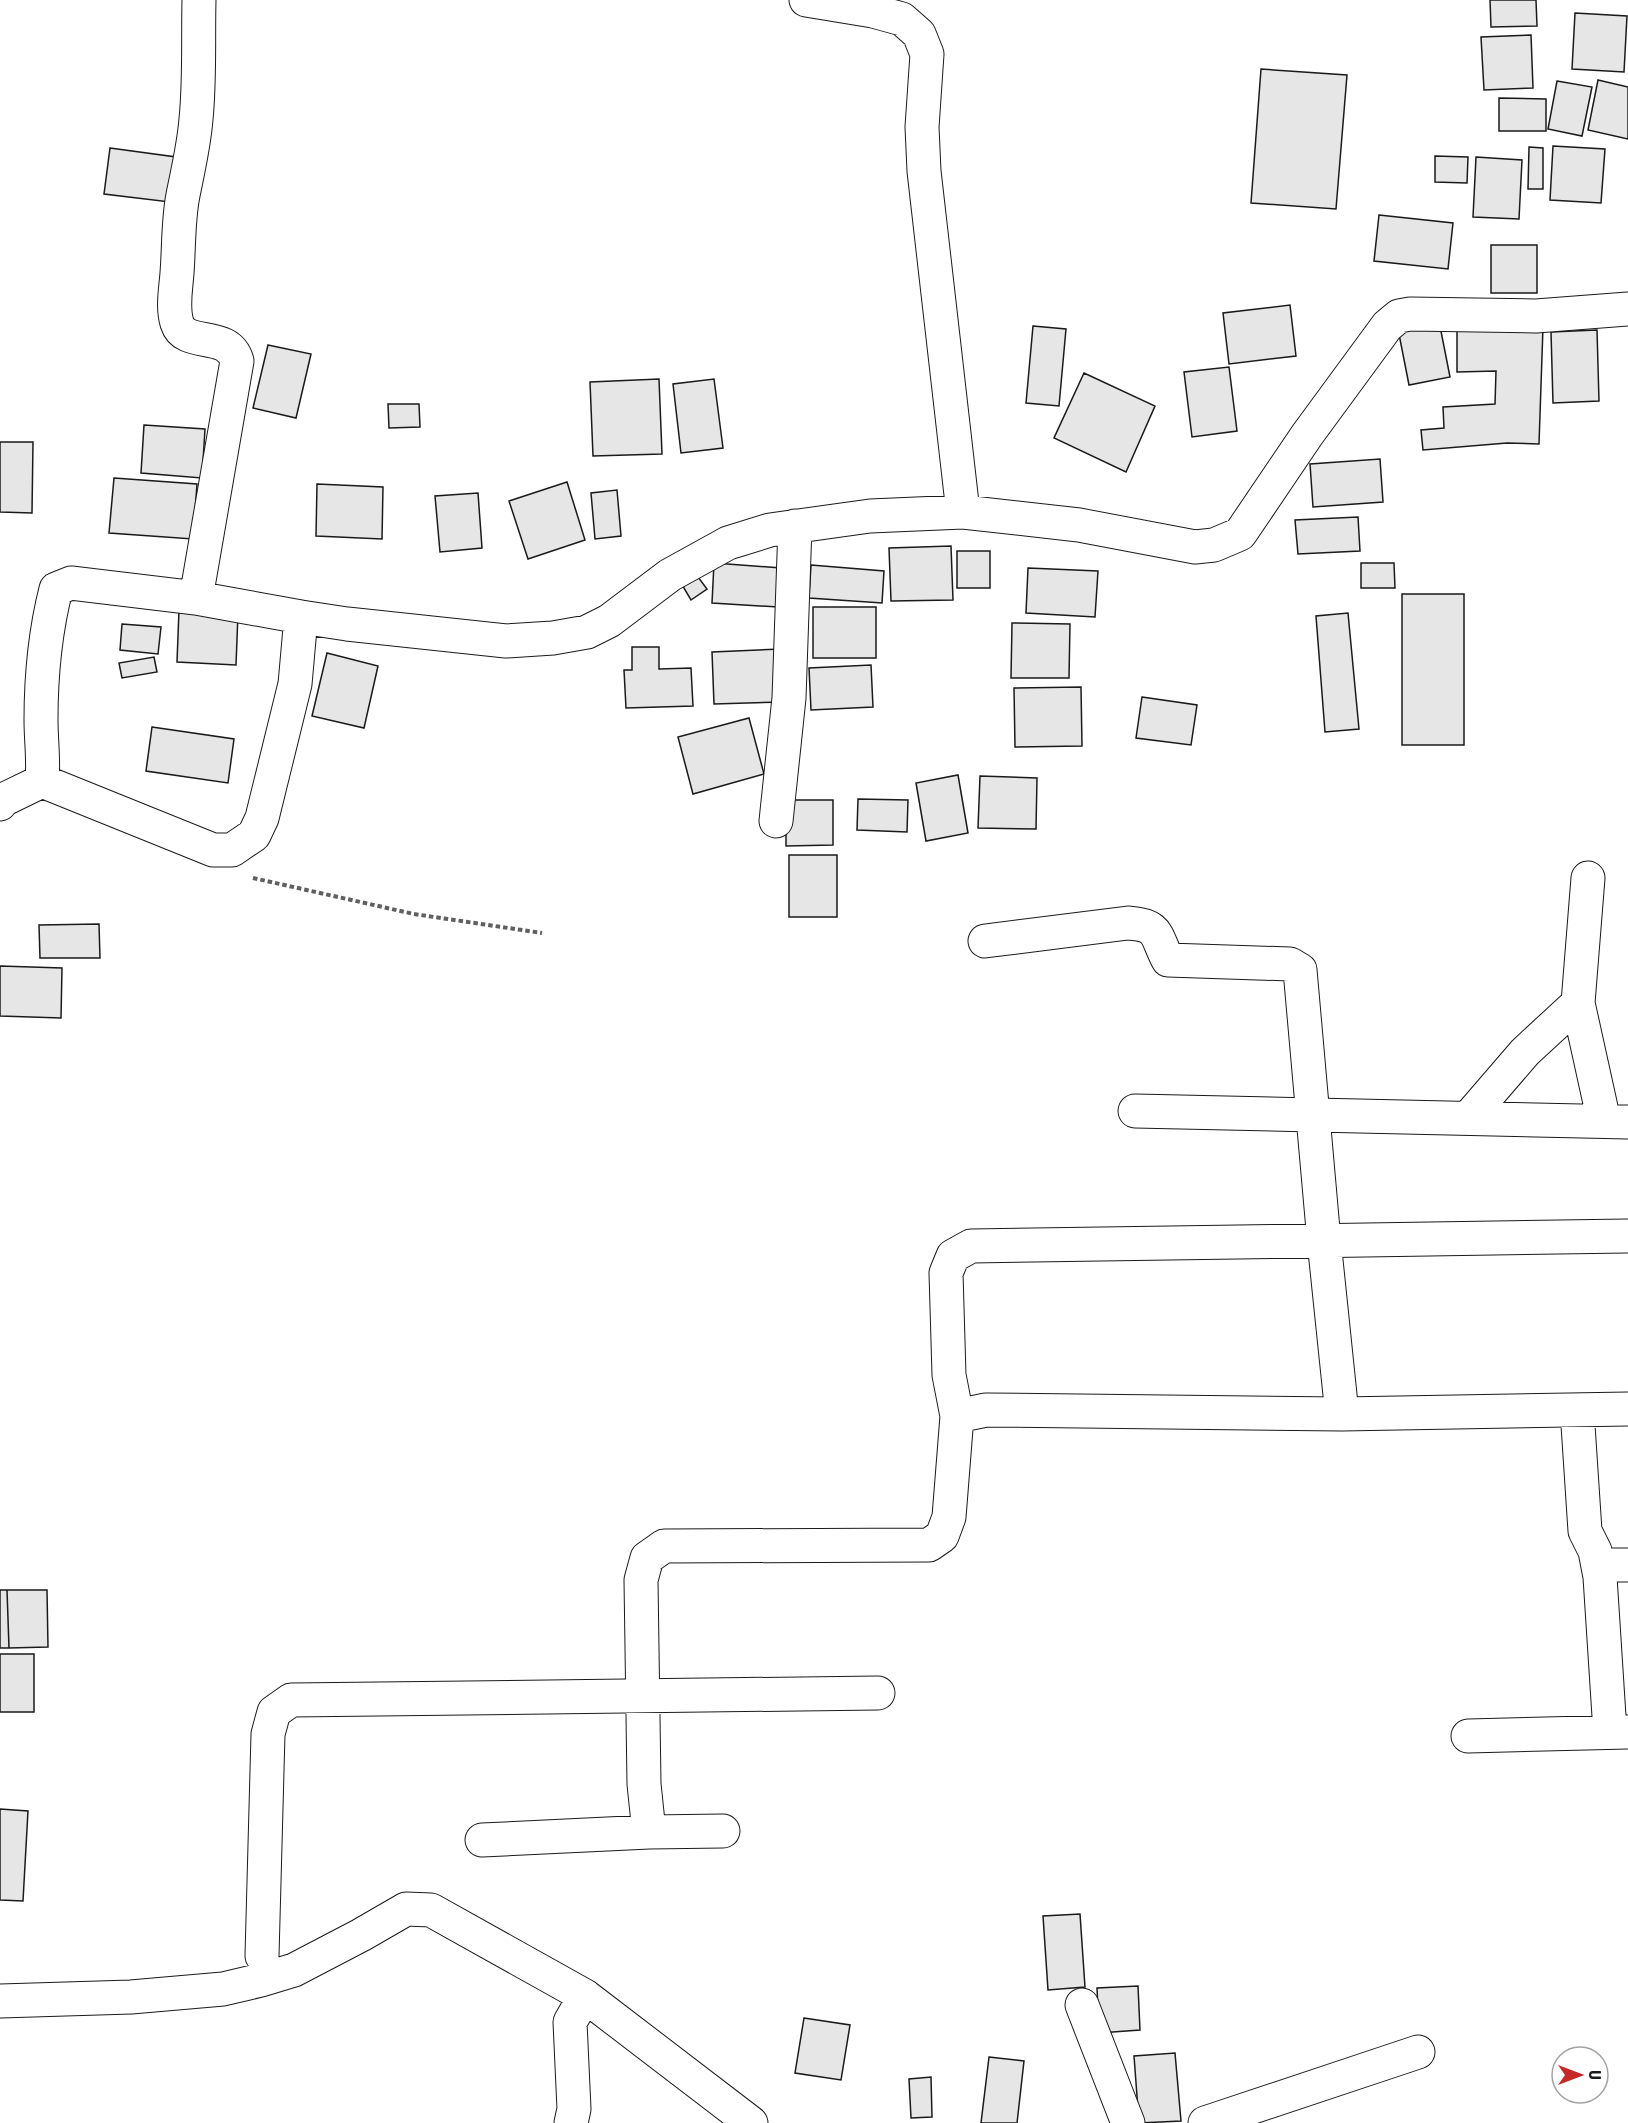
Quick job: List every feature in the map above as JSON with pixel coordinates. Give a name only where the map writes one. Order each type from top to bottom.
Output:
[{"type":"street","points":[[196,598],[237,361],[235,352],[229,346],[187,335],[179,328],[176,321],[175,302],[183,197],[192,156],[196,116],[199,0]]},
{"type":"street","points":[[806,0],[873,11],[902,19],[919,34],[927,54],[922,127],[924,171],[963,512]]},
{"type":"street","points":[[42,781],[44,763],[41,722],[42,670],[50,610],[56,589],[71,583],[196,598],[347,624],[506,641],[553,638],[587,632],[609,621],[670,575],[728,543],[770,530],[795,526],[870,516],[963,512],[1079,525],[1195,547],[1214,545],[1240,534],[1387,326],[1399,316],[1410,314],[1536,316],[1628,309]]},
{"type":"street","points":[[776,821],[789,698],[795,526]]},
{"type":"street","points":[[0,804],[3,800],[42,781],[213,850],[232,850],[254,835],[262,818],[295,684],[301,617]]},
{"type":"street","points":[[1135,1111],[1616,1122],[1578,1003],[1588,878]]},
{"type":"street","points":[[985,941],[1128,923],[1145,924],[1155,931],[1168,960],[1290,964],[1299,970],[1342,1414]]},
{"type":"street","points":[[1469,1117],[1525,1052],[1578,1003]]},
{"type":"street","points":[[649,1832],[644,1784],[641,1580],[647,1558],[664,1546],[929,1545],[942,1536],[949,1517],[957,1416],[949,1375],[946,1273],[953,1256],[971,1246],[1628,1236]]},
{"type":"street","points":[[957,1416],[986,1410],[1342,1414],[1628,1409]]},
{"type":"street","points":[[1468,1736],[1619,1732],[1613,1565],[1595,1551],[1585,1531],[1577,1410]]},
{"type":"street","points":[[262,1956],[268,1734],[274,1712],[291,1700],[878,1693]]},
{"type":"street","points":[[482,1840],[649,1832],[723,1832]]},
{"type":"street","points":[[0,2001],[173,1994],[223,1989],[294,1970],[406,1909],[431,1910],[585,1996],[751,2123]]},
{"type":"street","points":[[571,2123],[574,2109],[570,2022],[585,1996]]},
{"type":"street","points":[[1082,2005],[1128,2123]]},
{"type":"street","points":[[1205,2123],[1418,2052]]},
{"type":"path","points":[[213,850],[252,878],[414,914],[542,933]]},
{"type":"building","points":[[1490,0],[1536,0],[1537,26],[1491,27]]},
{"type":"building","points":[[1575,13],[1627,16],[1624,72],[1572,69]]},
{"type":"building","points":[[1531,35],[1533,88],[1484,90],[1481,37]]},
{"type":"building","points":[[1261,69],[1347,75],[1336,209],[1251,203]]},
{"type":"building","points":[[1598,80],[1628,87],[1628,139],[1588,130]]},
{"type":"building","points":[[1557,81],[1592,87],[1582,136],[1548,129]]},
{"type":"building","points":[[1499,98],[1546,99],[1546,131],[1499,131]]},
{"type":"building","points":[[1553,146],[1605,149],[1601,203],[1550,200]]},
{"type":"building","points":[[1529,147],[1543,148],[1543,189],[1528,189]]},
{"type":"building","points":[[110,148],[176,157],[170,202],[104,194]]},
{"type":"building","points":[[1435,156],[1468,157],[1467,183],[1435,182]]},
{"type":"building","points":[[1476,157],[1522,160],[1519,219],[1473,217]]},
{"type":"building","points":[[1379,215],[1453,223],[1448,269],[1374,261]]},
{"type":"building","points":[[1491,245],[1537,245],[1537,293],[1491,293]]},
{"type":"building","points":[[1290,305],[1296,356],[1229,364],[1223,313]]},
{"type":"building","points":[[1439,321],[1450,377],[1409,385],[1398,329]]},
{"type":"building","points":[[1033,326],[1066,329],[1059,406],[1026,403]]},
{"type":"building","points":[[1457,327],[1543,327],[1539,444],[1507,443],[1423,450],[1421,430],[1444,428],[1443,407],[1495,404],[1496,371],[1457,372]]},
{"type":"building","points":[[1597,330],[1599,401],[1553,403],[1551,332]]},
{"type":"building","points":[[268,345],[311,354],[296,418],[253,408]]},
{"type":"building","points":[[1229,367],[1237,431],[1192,437],[1184,372]]},
{"type":"building","points":[[1084,373],[1155,406],[1126,472],[1054,438]]},
{"type":"building","points":[[659,379],[662,454],[593,456],[590,382]]},
{"type":"building","points":[[714,379],[723,448],[681,453],[673,384]]},
{"type":"building","points":[[388,404],[419,404],[420,427],[389,428]]},
{"type":"building","points":[[144,425],[205,429],[202,478],[141,473]]},
{"type":"building","points":[[0,442],[33,442],[32,513],[0,512]]},
{"type":"building","points":[[1380,459],[1383,502],[1313,507],[1310,464]]},
{"type":"building","points":[[114,478],[197,484],[193,539],[109,533]]},
{"type":"building","points":[[567,482],[585,540],[528,559],[509,501]]},
{"type":"building","points":[[317,484],[383,487],[382,539],[316,536]]},
{"type":"building","points":[[617,490],[621,536],[595,539],[591,493]]},
{"type":"building","points":[[478,493],[482,548],[440,552],[435,496]]},
{"type":"building","points":[[1358,517],[1360,551],[1298,554],[1295,520]]},
{"type":"building","points":[[951,546],[953,600],[891,601],[889,548]]},
{"type":"building","points":[[957,551],[990,551],[990,588],[957,588]]},
{"type":"building","points":[[714,563],[781,568],[778,607],[712,603]]},
{"type":"building","points":[[1361,563],[1394,563],[1395,588],[1361,588]]},
{"type":"building","points":[[811,565],[884,571],[882,603],[809,598]]},
{"type":"building","points":[[1028,568],[1098,571],[1095,617],[1026,613]]},
{"type":"building","points":[[692,569],[707,589],[691,600],[678,578]]},
{"type":"building","points":[[1402,594],[1464,594],[1464,745],[1402,745]]},
{"type":"building","points":[[813,607],[876,607],[876,658],[813,658]]},
{"type":"building","points":[[179,610],[238,613],[236,665],[177,662]]},
{"type":"building","points":[[1348,613],[1359,729],[1325,732],[1316,616]]},
{"type":"building","points":[[1012,623],[1070,624],[1069,678],[1011,678]]},
{"type":"building","points":[[122,624],[161,627],[158,654],[120,650]]},
{"type":"building","points":[[632,647],[659,647],[659,669],[691,668],[693,706],[626,708],[624,670],[632,670]]},
{"type":"building","points":[[781,649],[783,702],[714,704],[712,652]]},
{"type":"building","points":[[327,653],[378,666],[364,728],[312,716]]},
{"type":"building","points":[[154,657],[157,672],[122,678],[119,663]]},
{"type":"building","points":[[871,665],[873,707],[811,710],[809,668]]},
{"type":"building","points":[[1081,687],[1082,746],[1015,747],[1014,688]]},
{"type":"building","points":[[1142,697],[1197,705],[1191,745],[1136,738]]},
{"type":"building","points":[[749,718],[764,774],[693,794],[678,737]]},
{"type":"building","points":[[152,727],[234,739],[228,783],[146,771]]},
{"type":"building","points":[[958,775],[968,833],[926,841],[916,783]]},
{"type":"building","points":[[980,776],[1037,778],[1036,829],[978,828]]},
{"type":"building","points":[[858,799],[908,800],[907,832],[857,830]]},
{"type":"building","points":[[786,800],[833,800],[833,845],[786,846]]},
{"type":"building","points":[[789,855],[837,855],[837,917],[789,917]]},
{"type":"building","points":[[99,924],[100,958],[40,958],[39,925]]},
{"type":"building","points":[[0,966],[62,968],[61,1018],[0,1016]]},
{"type":"building","points":[[0,1590],[7,1590],[9,1648],[0,1648]]},
{"type":"building","points":[[7,1590],[47,1590],[48,1647],[9,1648]]},
{"type":"building","points":[[0,1654],[34,1654],[34,1712],[0,1712]]},
{"type":"building","points":[[0,1809],[28,1811],[23,1901],[0,1900]]},
{"type":"building","points":[[1080,1914],[1085,1987],[1048,1990],[1043,1916]]},
{"type":"building","points":[[1138,1986],[1140,2030],[1099,2033],[1097,1988]]},
{"type":"building","points":[[804,2018],[850,2025],[841,2080],[795,2073]]},
{"type":"building","points":[[1175,2053],[1181,2121],[1139,2123],[1134,2056]]},
{"type":"building","points":[[989,2057],[1024,2061],[1017,2123],[981,2123]]},
{"type":"building","points":[[931,2077],[932,2117],[911,2118],[909,2079]]}]
